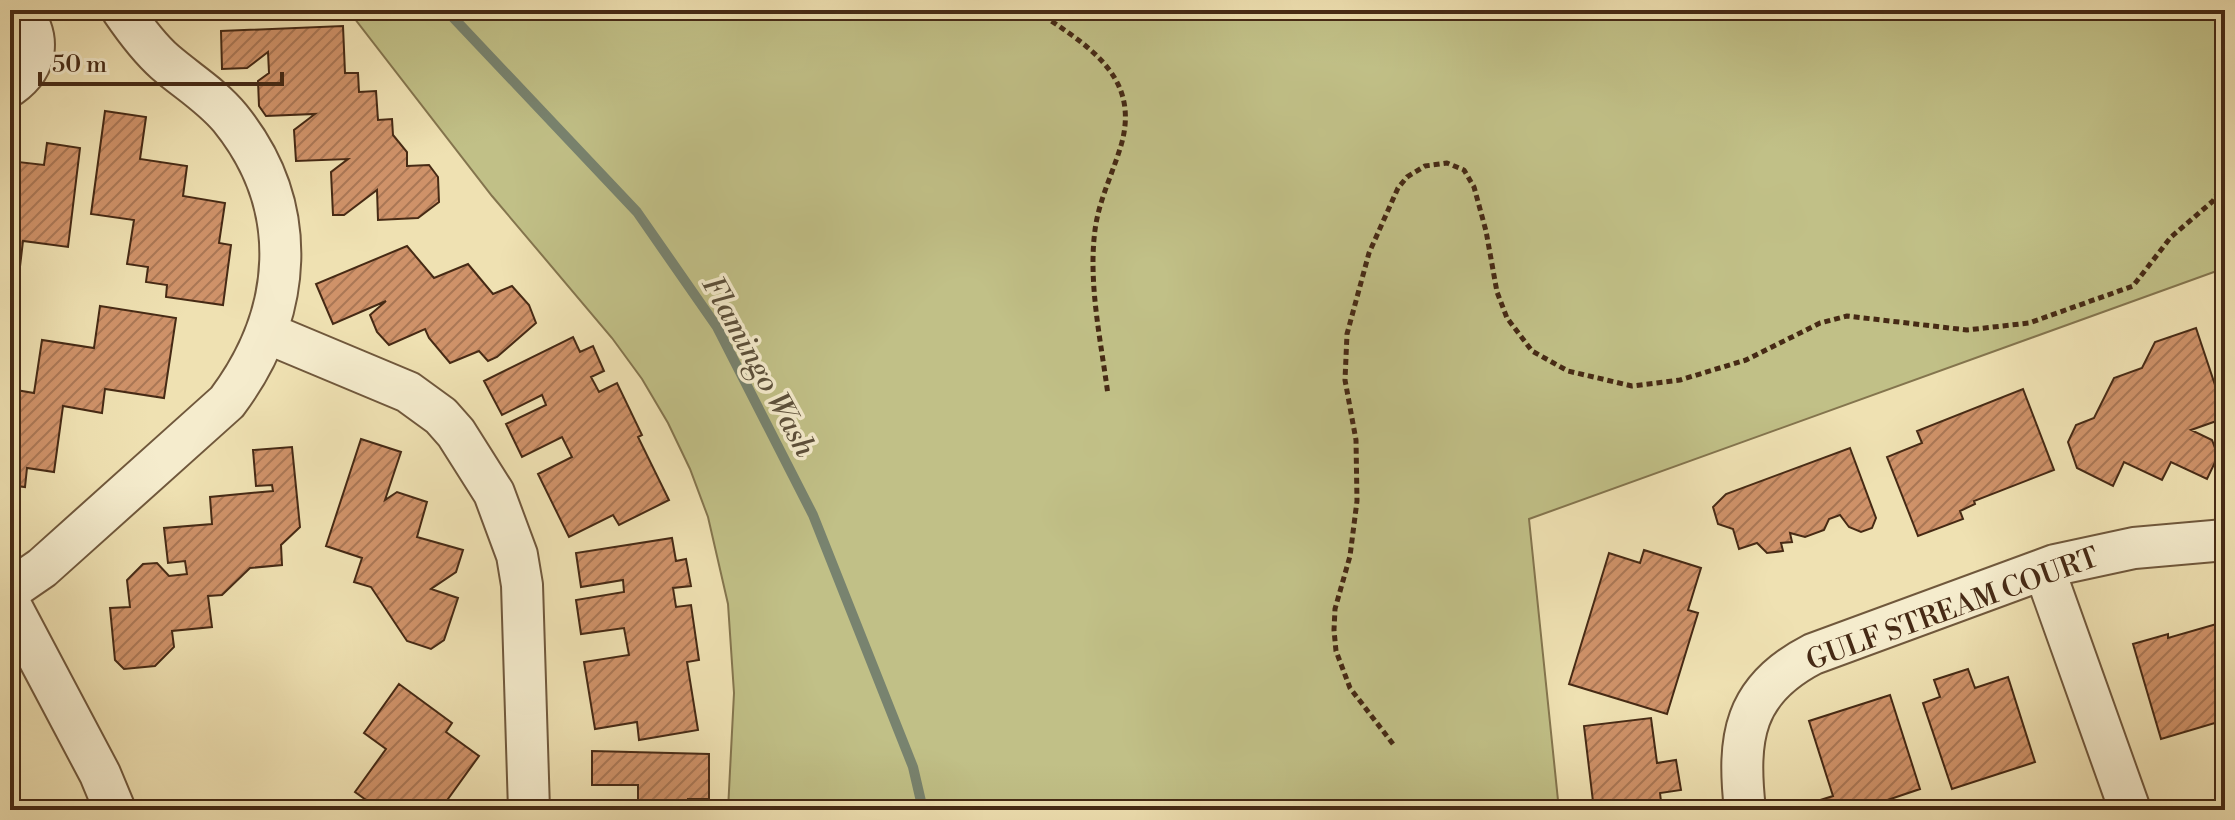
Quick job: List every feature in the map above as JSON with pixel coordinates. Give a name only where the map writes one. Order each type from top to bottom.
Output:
[{"type":"street","points":[[10,590],[42,568],[227,402],[246,377],[267,333],[278,291],[281,260],[273,199],[262,170],[230,117],[151,49],[122,10]]},
{"type":"street","points":[[10,86],[32,62],[35,48],[31,13]]},
{"type":"street","points":[[267,333],[424,402],[456,433],[494,493],[517,555],[522,585],[529,810]]},
{"type":"street","name":"GULF STREAM COURT","points":[[1745,810],[1741,760],[1746,727],[1755,706],[1779,675],[1813,654],[2044,569],[2094,555],[2134,548],[2225,540]]},
{"type":"street","points":[[2044,569],[2130,810]]},
{"type":"street","points":[[10,604],[100,774],[115,810]]},
{"type":"path","points":[[1037,11],[1098,54],[1108,66],[1122,96],[1125,112],[1122,143],[1101,203],[1093,248],[1092,270],[1108,395]]},
{"type":"path","points":[[1393,744],[1350,688],[1339,661],[1334,630],[1335,609],[1350,556],[1357,501],[1356,440],[1345,380],[1347,334],[1369,253],[1398,188],[1407,177],[1425,166],[1447,163],[1464,170],[1474,187],[1486,231],[1497,292],[1507,318],[1532,351],[1568,371],[1632,386],[1680,380],[1746,360],[1820,323],[1847,316],[1967,330],[2029,323],[2133,286],[2171,237],[2213,201],[2225,180]]},
{"type":"shaded area","points":[[348,10],[2225,10],[2225,268],[1529,519],[1559,810],[728,810],[734,693],[728,604],[708,517],[690,469],[642,379],[612,338],[492,196]]},
{"type":"building","points":[[343,26],[345,73],[358,73],[359,92],[376,91],[378,120],[392,119],[393,135],[407,152],[407,166],[429,165],[438,177],[439,202],[418,218],[378,220],[377,190],[344,215],[333,215],[331,172],[348,159],[296,161],[294,130],[315,114],[266,116],[259,106],[258,81],[269,73],[268,52],[247,68],[222,69],[221,31]]},
{"type":"building","points":[[105,111],[146,117],[140,159],[187,166],[183,196],[225,203],[219,243],[231,245],[223,305],[166,297],[167,285],[146,282],[148,267],[127,264],[134,220],[91,214]]},
{"type":"building","points":[[47,143],[80,148],[68,247],[23,241],[17,292],[10,291],[10,161],[44,165]]},
{"type":"building","points":[[407,246],[434,278],[468,264],[493,294],[512,286],[529,305],[536,323],[497,357],[488,361],[479,351],[450,363],[425,329],[389,345],[377,332],[370,315],[386,301],[333,324],[316,284]]},
{"type":"building","points":[[100,306],[176,318],[164,398],[105,389],[102,413],[63,406],[54,472],[27,468],[25,487],[10,485],[10,389],[34,393],[42,340],[94,348]]},
{"type":"building","points":[[2196,328],[2225,415],[2225,418],[2191,430],[2212,440],[2218,456],[2207,479],[2171,462],[2162,480],[2124,462],[2113,486],[2077,468],[2068,442],[2076,425],[2094,418],[2114,378],[2142,368],[2155,342]]},
{"type":"building","points":[[573,337],[580,352],[593,346],[604,371],[591,377],[599,392],[617,383],[642,435],[638,437],[669,500],[619,525],[613,515],[569,537],[538,474],[572,457],[562,437],[522,457],[506,424],[546,405],[542,395],[502,415],[484,381]]},
{"type":"building","points":[[2023,389],[2054,470],[1974,501],[1975,504],[1960,511],[1963,519],[1918,536],[1887,457],[1922,443],[1917,431]]},
{"type":"building","points":[[361,439],[401,452],[385,500],[397,492],[427,502],[417,537],[463,550],[456,572],[431,589],[458,598],[444,640],[431,649],[407,641],[371,587],[354,582],[362,558],[326,546]]},
{"type":"building","points":[[292,447],[300,527],[281,545],[282,565],[250,568],[222,595],[208,596],[212,627],[172,631],[174,647],[155,666],[124,669],[115,660],[110,608],[130,607],[127,580],[143,564],[157,563],[169,576],[187,574],[185,561],[168,563],[164,528],[212,524],[210,497],[273,491],[272,485],[256,486],[253,450]]},
{"type":"building","points":[[1850,448],[1876,518],[1872,528],[1861,532],[1849,527],[1840,515],[1829,519],[1824,530],[1805,537],[1790,533],[1792,542],[1781,543],[1783,551],[1767,553],[1757,543],[1739,549],[1733,529],[1718,524],[1713,507],[1726,494]]},
{"type":"building","points":[[672,538],[676,561],[686,559],[691,586],[673,588],[676,607],[691,605],[699,660],[687,662],[698,730],[639,740],[637,722],[595,729],[584,662],[629,655],[624,628],[581,634],[576,600],[624,592],[623,580],[581,587],[576,553]]},
{"type":"building","points":[[1644,550],[1701,568],[1688,610],[1698,613],[1667,714],[1569,684],[1609,553],[1640,563]]},
{"type":"building","points":[[2220,623],[2225,640],[2225,720],[2161,739],[2133,644]]},
{"type":"building","points":[[1968,669],[1975,688],[2008,677],[2035,762],[1952,789],[1923,703],[1940,697],[1934,680]]},
{"type":"building","points":[[399,684],[452,723],[446,732],[479,756],[440,810],[380,810],[355,792],[386,749],[364,733]]},
{"type":"building","points":[[1890,695],[1920,789],[1858,810],[1816,810],[1814,802],[1833,796],[1809,721]]},
{"type":"building","points":[[1651,718],[1657,763],[1676,760],[1681,790],[1660,793],[1662,810],[1594,810],[1584,726]]},
{"type":"building","points":[[592,751],[709,754],[709,799],[688,799],[688,810],[592,810],[592,800],[638,801],[638,785],[592,785]]},
{"type":"waterway","name":"Flamingo Wash","points":[[446,10],[637,212],[717,327],[813,515],[913,767],[923,810]]}]
